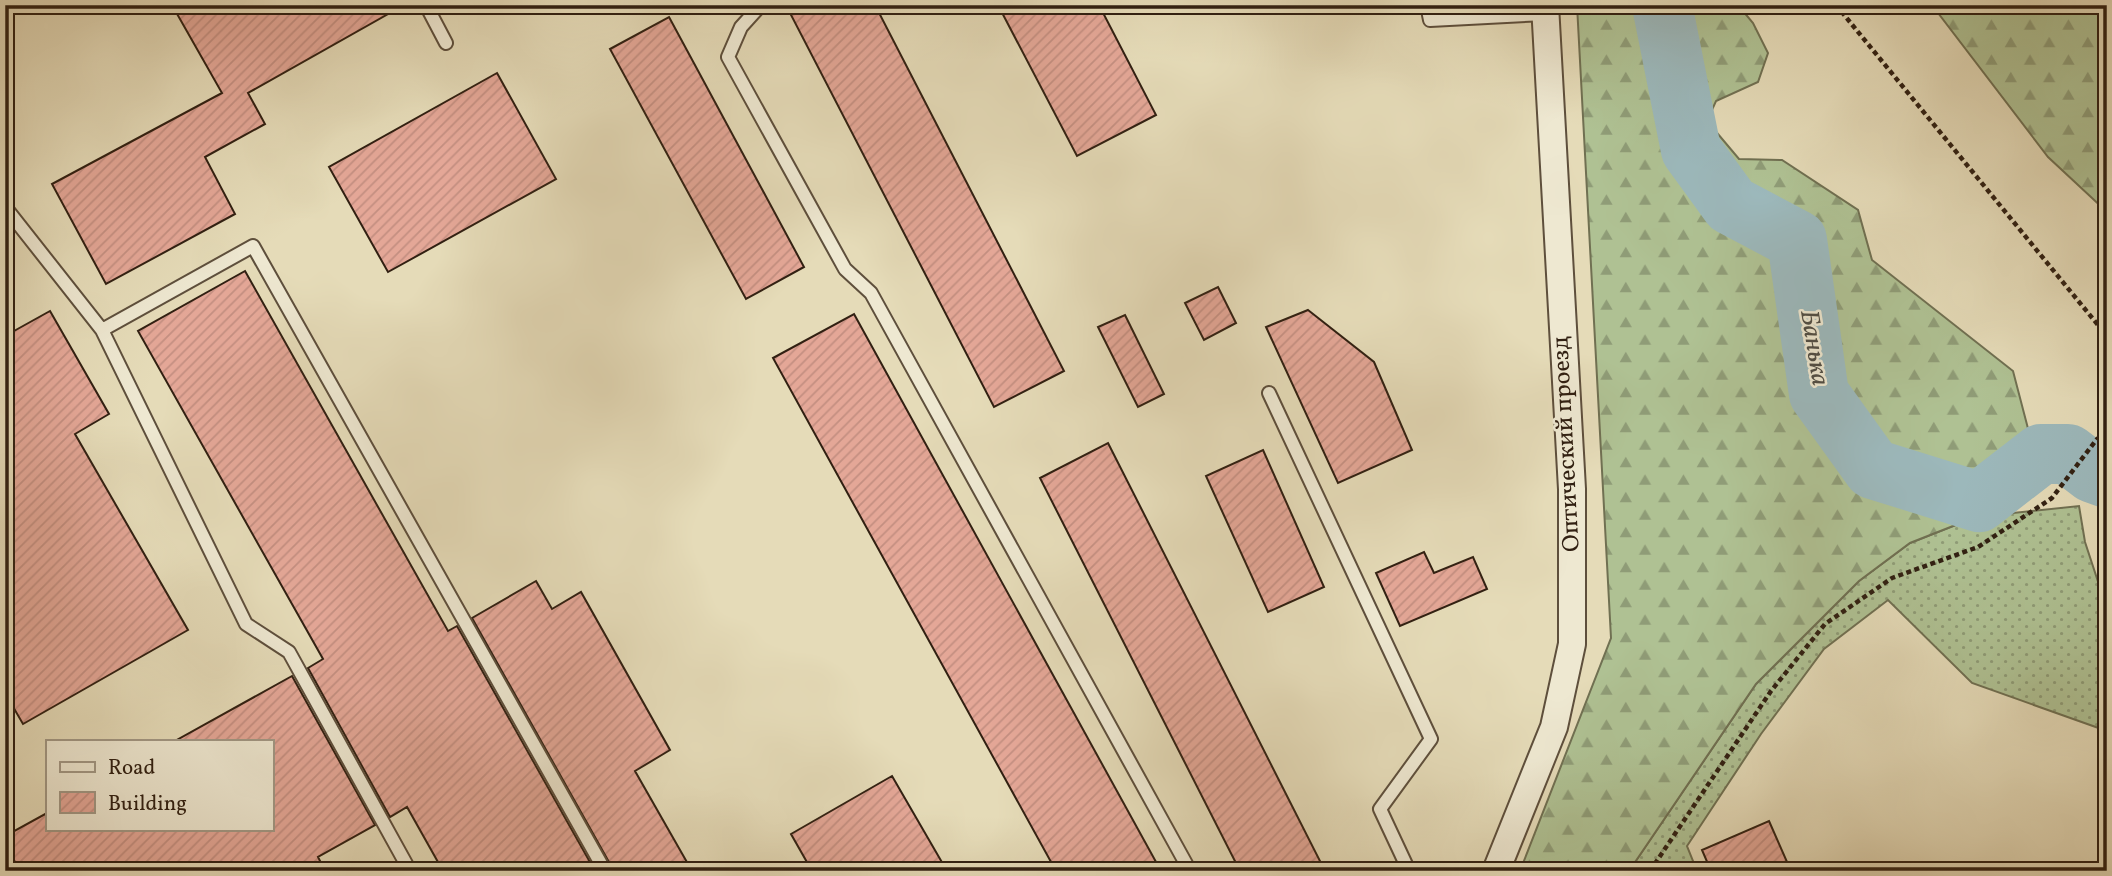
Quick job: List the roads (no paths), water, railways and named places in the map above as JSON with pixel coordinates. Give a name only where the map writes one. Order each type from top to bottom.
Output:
[{"type":"street","name":"Оптический проезд","points":[[1496,871],[1555,727],[1572,643],[1572,489],[1545,10]]},
{"type":"lane","points":[[426,5],[446,43]]},
{"type":"lane","points":[[761,5],[741,27],[728,57],[845,269],[871,293],[1190,871]]},
{"type":"lane","points":[[1427,5],[1430,20],[1545,10]]},
{"type":"lane","points":[[5,207],[103,330],[246,624],[289,652],[411,871]]},
{"type":"lane","points":[[103,330],[253,246],[605,871]]},
{"type":"lane","points":[[1269,393],[1432,739],[1380,809],[1409,871]]},
{"type":"waterway","name":"Банька","points":[[1662,5],[1691,150],[1731,205],[1797,240],[1819,394],[1873,469],[1979,502],[2041,454],[2068,454],[2093,473],[2107,478]]}]
